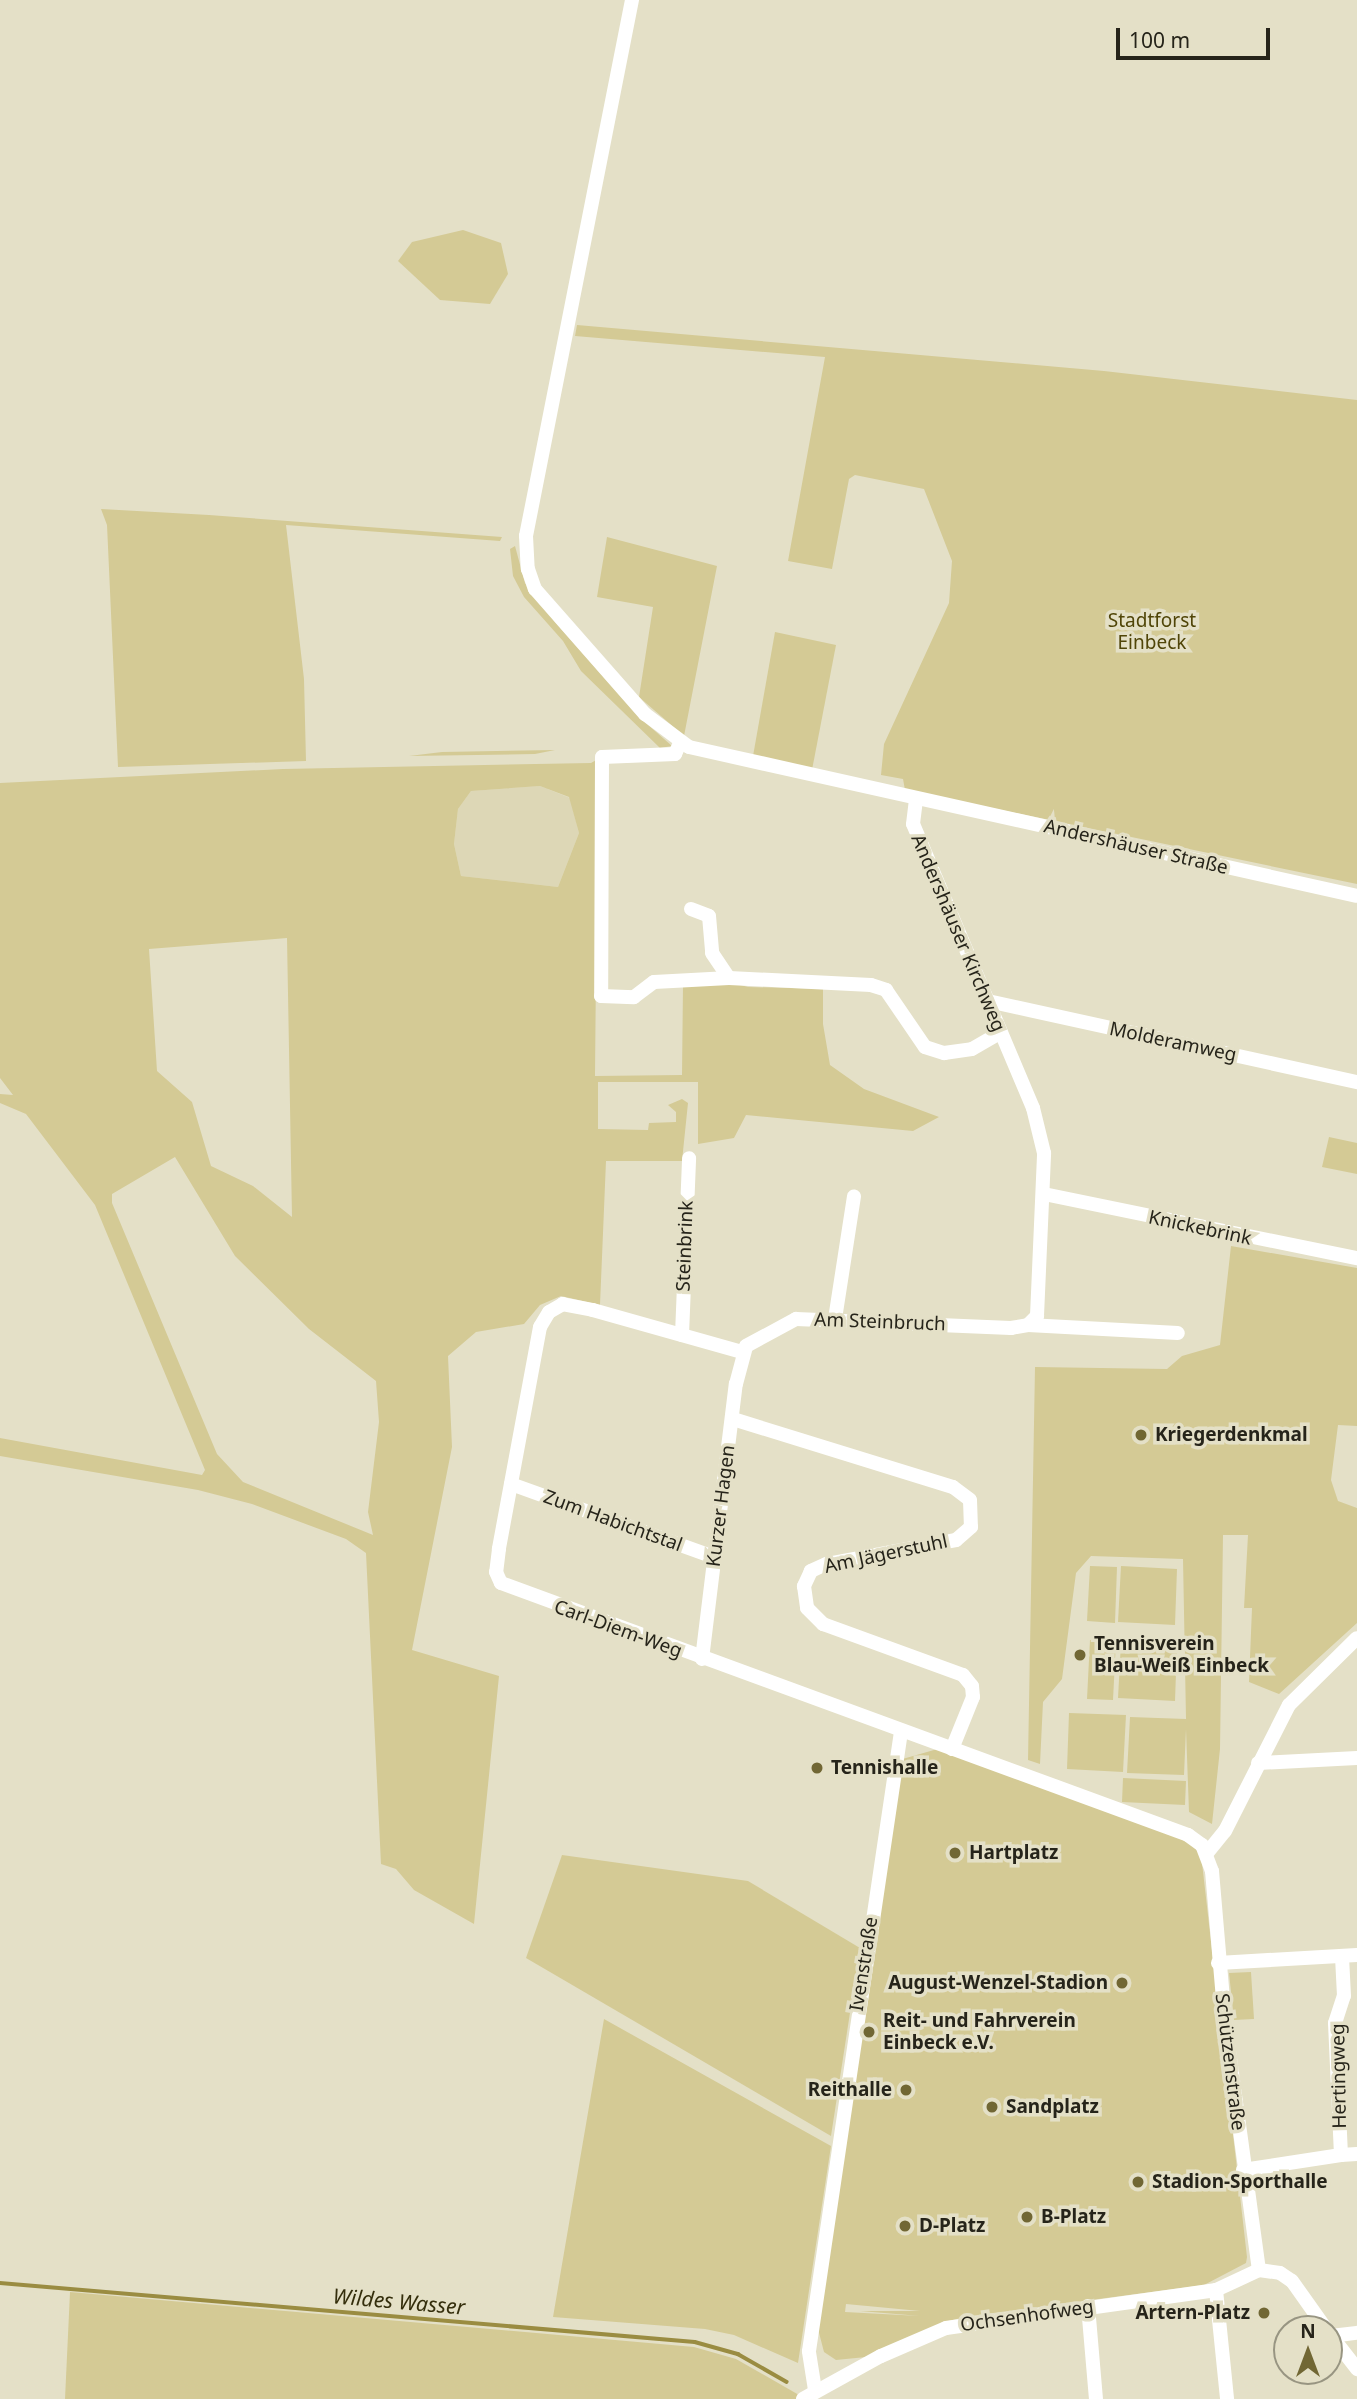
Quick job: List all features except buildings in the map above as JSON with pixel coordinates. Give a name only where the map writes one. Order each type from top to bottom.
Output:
[{"type":"street","points":[[632,0],[526,536],[528,569],[535,589],[645,714],[680,743],[916,798]]},
{"type":"street","points":[[680,743],[676,754],[602,757],[601,996],[634,997],[654,982],[729,978],[871,985],[886,990],[925,1047],[943,1054],[972,1049],[1000,1033]]},
{"type":"street","name":"Andershäuser Straße","points":[[916,798],[1357,897]]},
{"type":"street","name":"Andershäuser Kirchweg","points":[[916,798],[913,824],[1033,1108],[1044,1153],[1044,1194],[1033,1320]]},
{"type":"street","points":[[691,909],[709,916],[712,953],[729,978]]},
{"type":"street","name":"Molderamweg","points":[[988,1001],[1357,1082]]},
{"type":"street","name":"Steinbrink","points":[[682,1335],[689,1158]]},
{"type":"street","name":"Knickebrink","points":[[1044,1194],[1357,1258]]},
{"type":"street","points":[[835,1319],[854,1196]]},
{"type":"street","name":"Carl-Diem-Weg","points":[[742,1352],[563,1304],[549,1312],[540,1327],[511,1484],[496,1572],[501,1583],[901,1732],[1188,1835],[1207,1853]]},
{"type":"street","name":"Am Steinbruch","points":[[742,1352],[762,1335],[796,1319],[1011,1328],[1033,1320],[1178,1333]]},
{"type":"street","name":"Kurzer Hagen","points":[[702,1659],[742,1352]]},
{"type":"street","name":"Am Jägerstuhl","points":[[733,1419],[953,1487],[970,1500],[971,1527],[956,1540],[826,1564],[811,1571],[804,1586],[807,1608],[823,1624],[964,1675],[972,1686],[973,1697],[952,1749]]},
{"type":"street","name":"Zum Habichtstal","points":[[511,1484],[714,1557]]},
{"type":"street","points":[[1207,1853],[1225,1831],[1289,1705],[1357,1638]]},
{"type":"street","name":"Ivenstraße","points":[[815,2390],[810,2337],[901,1732]]},
{"type":"street","points":[[1258,1763],[1357,1758]]},
{"type":"street","name":"Schützenstraße","points":[[1207,1853],[1253,2272]]},
{"type":"street","points":[[1218,1963],[1350,1955]]},
{"type":"street","name":"Hertingweg","points":[[1341,2155],[1335,2023],[1344,1996],[1350,1955]]},
{"type":"street","name":"Hertingweg","points":[[1243,2170],[1357,2154]]},
{"type":"street","points":[[1253,2272],[1280,2273],[1292,2281],[1317,2315]]},
{"type":"street","name":"Ochsenhofweg","points":[[815,2390],[946,2328],[1216,2290],[1253,2272]]},
{"type":"street","points":[[1216,2290],[1227,2399]]},
{"type":"street","points":[[1088,2306],[1096,2399]]},
{"type":"street","points":[[1343,2350],[1357,2369]]},
{"type":"street","points":[[803,2399],[815,2390]]},
{"type":"shaded area","points":[[540,786],[570,798],[579,833],[558,887],[461,876],[454,844],[458,809],[471,791]]},
{"type":"green space","points":[[463,230],[501,243],[508,274],[490,304],[440,300],[398,261],[412,242]]},
{"type":"green space","name":"Stadtforst Einbeck","points":[[577,325],[1104,371],[1357,400],[1357,884],[905,790],[903,779],[881,775],[884,744],[949,603],[952,561],[924,489],[855,475],[849,479],[832,569],[788,561],[825,357],[575,336]]},
{"type":"green space","points":[[101,509],[502,537],[500,541],[286,525],[304,679],[306,761],[118,767],[107,525]]},
{"type":"green space","points":[[607,537],[717,566],[684,736],[639,697],[653,607],[597,597]]},
{"type":"green space","points":[[515,546],[525,583],[555,622],[638,716],[672,746],[660,748],[581,671],[563,641],[524,597],[513,576],[510,549]]},
{"type":"green space","points":[[775,632],[836,645],[812,770],[753,756]]},
{"type":"green space","points":[[555,750],[535,754],[409,756],[442,752]]},
{"type":"green space","points":[[598,759],[595,1076],[682,1075],[683,985],[729,982],[748,987],[823,989],[823,1024],[830,1065],[864,1089],[939,1117],[913,1131],[746,1115],[734,1138],[698,1144],[698,1082],[598,1082],[598,1129],[648,1130],[649,1123],[676,1122],[676,1112],[668,1105],[682,1099],[688,1103],[682,1161],[606,1161],[600,1305],[561,1296],[540,1305],[524,1324],[476,1332],[448,1356],[452,1447],[412,1650],[499,1676],[474,1924],[414,1890],[396,1869],[381,1864],[366,1553],[346,1539],[252,1504],[198,1490],[0,1456],[0,1438],[202,1475],[205,1470],[95,1205],[26,1114],[0,1103],[0,1094],[13,1095],[0,1078],[0,783],[283,769],[591,763]],"holes":[[[540,786],[569,797],[579,833],[558,887],[461,876],[454,844],[458,809],[471,791]],[[287,938],[292,1217],[253,1186],[211,1166],[192,1102],[157,1071],[149,949]],[[175,1157],[235,1256],[309,1329],[376,1381],[379,1422],[368,1512],[373,1535],[243,1482],[217,1454],[112,1203],[112,1194]]]},
{"type":"green space","points":[[1329,1137],[1357,1143],[1357,1174],[1322,1167]]},
{"type":"green space","points":[[1231,1246],[1357,1268],[1357,1426],[1338,1425],[1331,1480],[1338,1501],[1357,1508],[1357,1623],[1279,1694],[1249,1682],[1252,1608],[1244,1608],[1248,1535],[1223,1535],[1220,1749],[1212,1824],[1189,1812],[1186,1729],[1184,1775],[1127,1773],[1130,1717],[1186,1719],[1183,1559],[1091,1556],[1076,1573],[1062,1679],[1043,1702],[1040,1764],[1028,1760],[1035,1367],[1167,1369],[1182,1356],[1220,1345]]},
{"type":"green space","points":[[1090,1566],[1117,1567],[1115,1623],[1087,1621]]},
{"type":"green space","points":[[1121,1566],[1177,1569],[1175,1625],[1118,1622]]},
{"type":"green space","points":[[1090,1640],[1116,1641],[1113,1700],[1087,1699]]},
{"type":"green space","points":[[1121,1642],[1177,1645],[1175,1701],[1118,1698]]},
{"type":"green space","points":[[1069,1713],[1126,1715],[1123,1772],[1067,1769]]},
{"type":"green space","points":[[941,1748],[1189,1841],[1201,1854],[1246,2263],[1204,2285],[970,2316],[944,2322],[866,2357],[836,2360],[824,2352],[818,2329],[899,1760]],"holes":[[[846,2304],[920,2311],[860,2311],[920,2316],[845,2312]]]},
{"type":"green space","points":[[1123,1778],[1186,1781],[1185,1805],[1122,1802]]},
{"type":"green space","points":[[562,1855],[748,1881],[860,1948],[831,2136],[526,1958]]},
{"type":"green space","points":[[1251,1972],[1254,2019],[1234,2020],[1229,1973]]},
{"type":"green space","points":[[604,2019],[831,2146],[798,2363],[734,2335],[705,2329],[553,2317]]},
{"type":"green space","points":[[70,2292],[694,2347],[736,2359],[799,2395],[797,2399],[65,2399]]},
{"type":"waterway","name":"Wildes Wasser","points":[[0,2283],[695,2342],[738,2354],[787,2382]]},
{"type":"place","name":"Kriegerdenkmal","points":[[1141,1435]]},
{"type":"place","name":"Tennisverein Blau-Weiß Einbeck","points":[[1080,1655]]},
{"type":"place","name":"Tennishalle","points":[[817,1768]]},
{"type":"place","name":"Hartplatz","points":[[955,1853]]},
{"type":"place","name":"August-Wenzel-Stadion","points":[[1122,1983]]},
{"type":"place","name":"Reit- und Fahrverein Einbeck e.V.","points":[[869,2032]]},
{"type":"place","name":"Reithalle","points":[[906,2090]]},
{"type":"place","name":"Sandplatz","points":[[992,2107]]},
{"type":"place","name":"Stadion-Sporthalle","points":[[1138,2182]]},
{"type":"place","name":"B-Platz","points":[[1027,2217]]},
{"type":"place","name":"D-Platz","points":[[905,2226]]},
{"type":"place","name":"Artern-Platz","points":[[1264,2313]]}]
